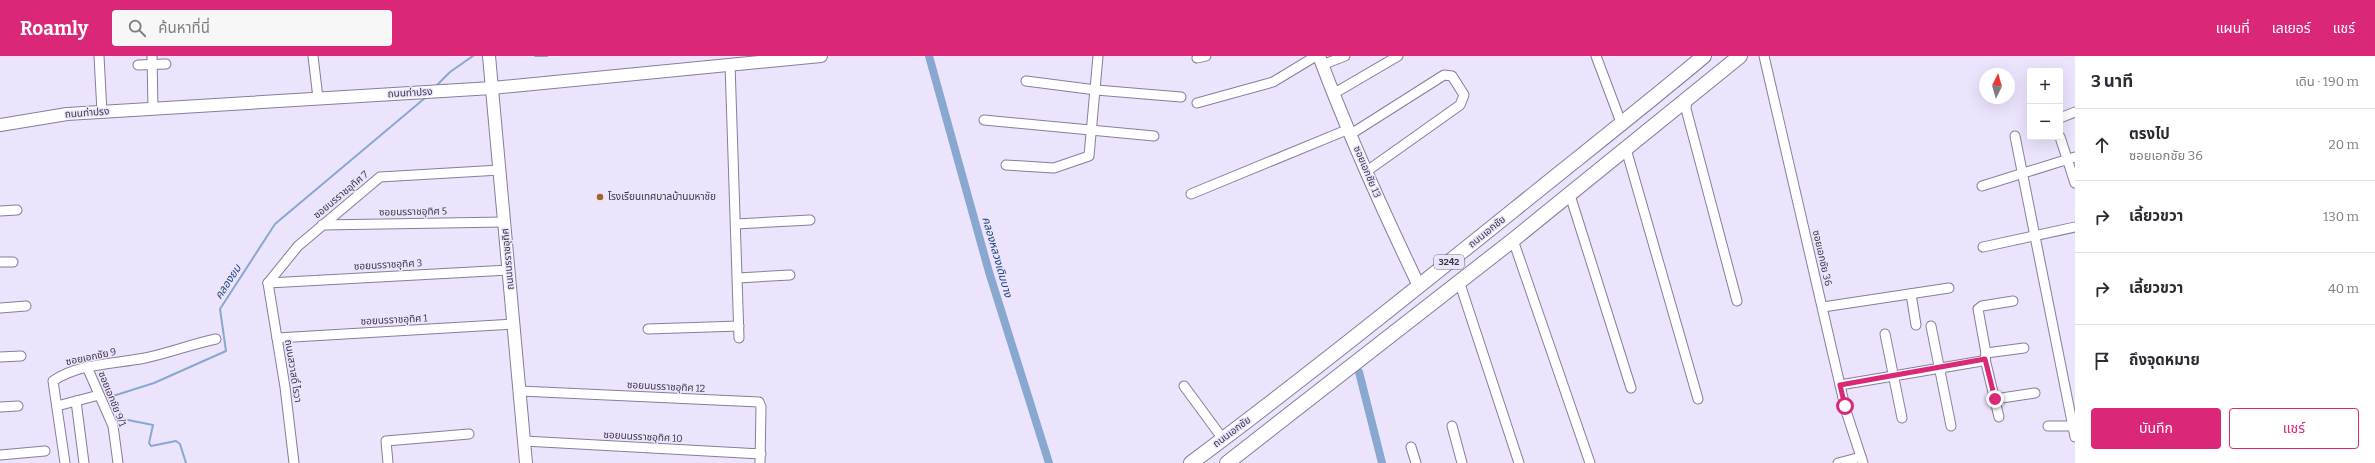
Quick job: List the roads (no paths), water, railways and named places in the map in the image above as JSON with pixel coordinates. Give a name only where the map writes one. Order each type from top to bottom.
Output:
[{"type":"main road","name":"ถนนเอกชัย","points":[[1191,463],[1348,344],[1622,125],[1704,56]]},
{"type":"main road","name":"3242","points":[[1227,463],[1513,240],[1570,192],[1626,149],[1740,56]]},
{"type":"street","points":[[99,56],[102,112]]},
{"type":"street","points":[[313,56],[318,98]]},
{"type":"street","name":"ถนนนรราชอุทิศ","points":[[489,56],[526,463]]},
{"type":"street","name":"ถนนท่าปรง","points":[[0,125],[67,114],[492,88],[821,56]]},
{"type":"street","points":[[1006,165],[1054,168],[1086,159],[1091,154],[1098,56]]},
{"type":"street","points":[[1197,104],[1273,82],[1319,59],[1345,56]]},
{"type":"street","points":[[1333,94],[1398,56]]},
{"type":"street","points":[[1596,56],[1622,125]]},
{"type":"street","name":"ซอยเอกชัย 36","points":[[1764,56],[1840,385],[1862,460]]},
{"type":"street","name":"ซอยเอกชัย 13","points":[[1319,59],[1395,236],[1420,286]]},
{"type":"street","points":[[152,60],[154,109]]},
{"type":"street","points":[[138,65],[152,60],[166,64]]},
{"type":"street","points":[[730,64],[739,338]]},
{"type":"street","points":[[1191,194],[1350,132],[1444,75],[1452,76],[1464,95],[1460,105],[1367,171]]},
{"type":"street","points":[[1026,81],[1096,90],[1181,97]]},
{"type":"street","points":[[1686,99],[1686,109],[1737,301]]},
{"type":"street","points":[[2063,117],[2075,112]]},
{"type":"street","points":[[984,120],[1154,136]]},
{"type":"street","points":[[2014,136],[2074,426],[2075,437]]},
{"type":"street","points":[[2062,140],[2071,158],[2075,183]]},
{"type":"street","points":[[1626,149],[1698,399]]},
{"type":"street","points":[[1982,186],[2071,158]]},
{"type":"street","name":"ซอยนรราชอุทิศ 7","points":[[268,283],[298,246],[380,177],[500,170]]},
{"type":"street","points":[[1570,192],[1631,388]]},
{"type":"street","points":[[0,211],[17,210]]},
{"type":"street","points":[[736,224],[810,220]]},
{"type":"street","name":"ซอยนรราชอุทิศ 5","points":[[322,225],[504,222]]},
{"type":"street","points":[[1983,247],[2075,227]]},
{"type":"street","points":[[1513,240],[1590,463]]},
{"type":"street","points":[[0,262],[13,262]]},
{"type":"street","name":"ซอยนรราชอุทิศ 3","points":[[268,283],[509,270]]},
{"type":"street","points":[[738,278],[790,275]]},
{"type":"street","points":[[1459,281],[1519,463]]},
{"type":"street","name":"ถนนสวาสดิ์ ไรวา","points":[[268,283],[294,463]]},
{"type":"street","points":[[1822,307],[1948,288]]},
{"type":"street","points":[[1911,294],[1916,325]]},
{"type":"street","points":[[1999,417],[1978,309],[1982,306],[2013,301]]},
{"type":"street","points":[[0,308],[26,306]]},
{"type":"street","name":"ซอยนรราชอุทิศ 1","points":[[277,338],[514,324]]},
{"type":"street","points":[[648,329],[739,326]]},
{"type":"street","points":[[1931,326],[1951,426]]},
{"type":"street","points":[[1885,334],[1902,418]]},
{"type":"street","name":"ซอยเอกชัย 9","points":[[65,463],[53,381],[61,375],[87,367],[145,358],[216,339]]},
{"type":"street","points":[[1840,385],[1939,368],[2024,348]]},
{"type":"street","points":[[0,357],[20,356]]},
{"type":"street","name":"ซอยเอกชัย 9/1","points":[[87,367],[113,426],[118,463]]},
{"type":"street","points":[[1184,386],[1223,439]]},
{"type":"street","name":"ซอยนนรราชอุทิศ 12","points":[[520,390],[759,402],[761,406],[761,459]]},
{"type":"street","points":[[1995,399],[2035,393]]},
{"type":"street","points":[[57,406],[99,394]]},
{"type":"street","points":[[76,401],[84,463]]},
{"type":"street","points":[[0,407],[18,406]]},
{"type":"street","points":[[1452,426],[1462,463]]},
{"type":"street","points":[[2048,426],[2074,426]]},
{"type":"street","points":[[388,463],[386,441],[469,434]]},
{"type":"street","name":"ซอยนนรราชอุทิศ 10","points":[[524,441],[761,459]]},
{"type":"street","points":[[1411,447],[1416,463]]},
{"type":"street","points":[[0,455],[44,451]]},
{"type":"street","points":[[1838,463],[1862,460]]},
{"type":"waterway","name":"คลองยม","points":[[437,85],[450,72],[473,56]]},
{"type":"waterway","name":"คลองยม","points":[[535,56],[547,56]]},
{"type":"waterway","name":"คลองหลวงเดิมบาง","points":[[929,56],[989,272],[1049,463]]},
{"type":"waterway","name":"คลองยม","points":[[186,463],[180,444],[176,441],[151,446],[149,443],[153,425],[123,419],[113,396],[154,383],[226,351],[220,309],[275,224],[425,98]]},
{"type":"waterway","points":[[1359,372],[1382,463]]},
{"type":"place","name":"โรงเรียนเทศบาลบ้านมหาชัย","points":[[600,197]]}]
